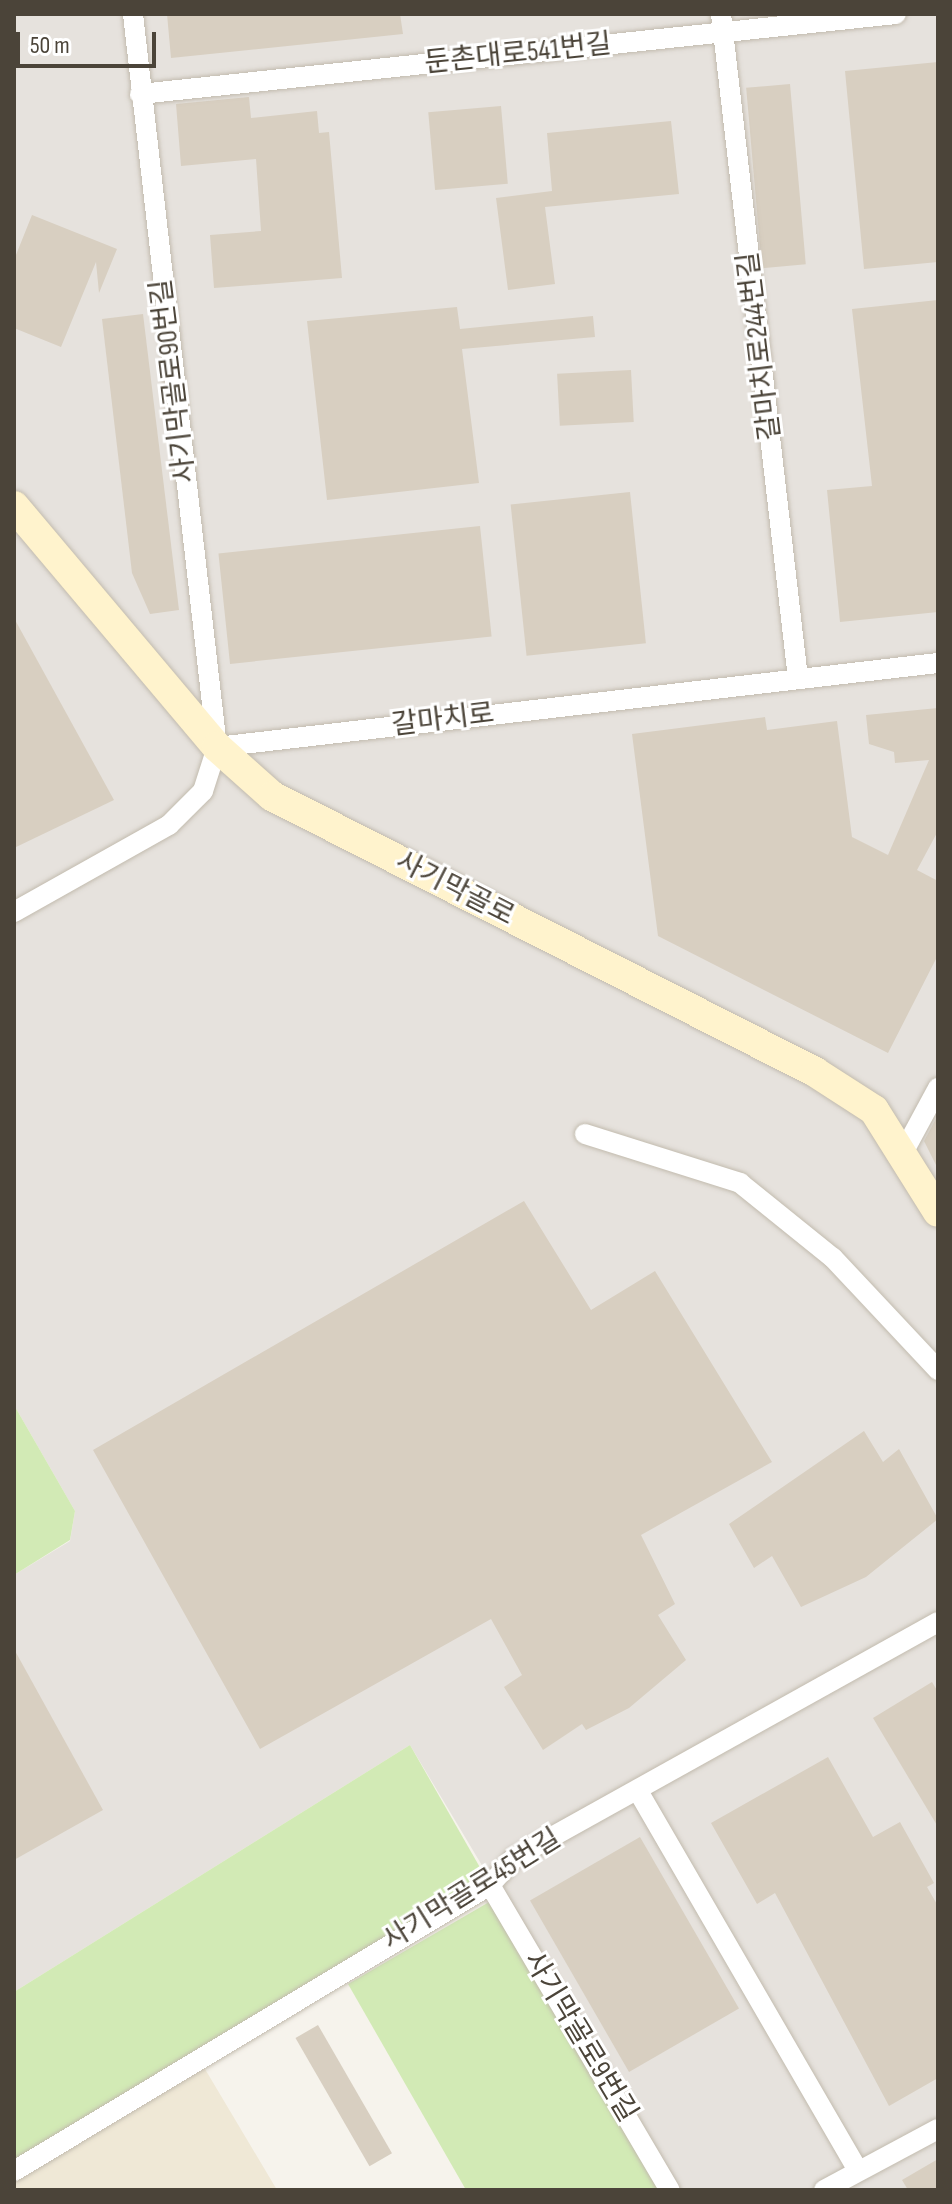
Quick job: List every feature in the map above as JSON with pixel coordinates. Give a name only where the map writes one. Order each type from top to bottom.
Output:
[{"type":"street","name":"사기막골로90번길","points":[[133,14],[217,747]]},
{"type":"street","name":"둔촌대로541번길","points":[[140,94],[722,23],[896,14]]},
{"type":"street","name":"갈마치로244번길","points":[[722,23],[798,678]]},
{"type":"street","name":"사기막골로","points":[[14,506],[217,747],[272,796],[815,1072],[874,1110],[904,1151],[938,1212]]},
{"type":"street","name":"갈마치로","points":[[217,747],[938,663]]},
{"type":"street","points":[[14,912],[169,825],[203,791],[217,747]]},
{"type":"street","points":[[904,1151],[938,1088]]},
{"type":"street","points":[[585,1134],[740,1183],[833,1258],[938,1370]]},
{"type":"street","name":"사기막골로45번길","points":[[14,2171],[490,1885],[514,1858],[938,1622]]},
{"type":"street","points":[[638,1791],[858,2171]]},
{"type":"street","name":"사기막골로9번길","points":[[490,1885],[670,2190]]},
{"type":"street","points":[[824,2190],[938,2129]]},
{"type":"shaded area","points":[[14,14],[938,14],[938,2190],[676,2190],[410,1745],[14,1992],[14,1575],[70,1541],[75,1511],[14,1405]]},
{"type":"shaded area","points":[[202,2064],[277,2190],[14,2190],[14,2180]]},
{"type":"green space","points":[[14,1405],[75,1511],[70,1540],[14,1575]]},
{"type":"green space","points":[[410,1745],[490,1885],[14,2165],[14,1992]]},
{"type":"green space","points":[[496,1898],[670,2190],[466,2190],[348,1984]]},
{"type":"building","points":[[167,14],[400,14],[403,34],[171,58]]},
{"type":"building","points":[[938,62],[938,262],[864,269],[845,71]]},
{"type":"building","points":[[790,84],[806,264],[762,268],[746,88]]},
{"type":"building","points":[[249,97],[251,118],[317,111],[319,133],[329,132],[342,278],[214,288],[210,235],[261,231],[256,159],[181,166],[176,104]]},
{"type":"building","points":[[501,106],[508,184],[435,190],[428,112]]},
{"type":"building","points":[[671,121],[679,194],[545,207],[555,284],[508,290],[496,198],[552,191],[547,133]]},
{"type":"building","points":[[32,215],[117,249],[99,293],[96,262],[61,347],[14,328],[14,260]]},
{"type":"building","points":[[938,300],[938,612],[840,622],[827,490],[872,486],[852,309]]},
{"type":"building","points":[[457,307],[460,329],[593,316],[595,337],[462,349],[479,483],[327,500],[307,321]]},
{"type":"building","points":[[143,314],[179,610],[150,614],[132,573],[102,319]]},
{"type":"building","points":[[631,370],[634,422],[560,426],[557,374]]},
{"type":"building","points":[[630,492],[646,643],[527,656],[511,505]]},
{"type":"building","points":[[480,526],[492,636],[230,664],[218,553]]},
{"type":"building","points":[[14,618],[114,800],[14,848]]},
{"type":"building","points":[[938,708],[938,831],[917,870],[938,881],[938,955],[888,1053],[658,936],[632,734],[765,717],[767,730],[837,721],[852,837],[888,855],[929,760],[895,763],[894,752],[869,744],[866,715]]},
{"type":"building","points":[[938,1115],[938,1169],[924,1141]]},
{"type":"building","points":[[524,1201],[591,1310],[655,1271],[772,1462],[641,1535],[675,1604],[658,1615],[686,1660],[629,1708],[586,1730],[582,1724],[543,1750],[504,1687],[522,1675],[491,1619],[260,1749],[93,1450]]},
{"type":"building","points":[[864,1431],[883,1462],[899,1449],[938,1519],[866,1577],[801,1607],[772,1556],[754,1568],[729,1524]]},
{"type":"building","points":[[14,1649],[103,1810],[14,1860]]},
{"type":"building","points":[[932,1682],[938,1692],[938,1827],[873,1718]]},
{"type":"building","points":[[828,1757],[873,1837],[900,1822],[934,1883],[927,1887],[938,1906],[938,2078],[889,2106],[775,1893],[757,1904],[711,1823]]},
{"type":"building","points":[[640,1837],[739,2008],[629,2072],[530,1900]]},
{"type":"building","points":[[318,2025],[392,2153],[369,2166],[295,2038]]},
{"type":"building","points":[[938,2159],[938,2190],[908,2190],[902,2180]]}]
